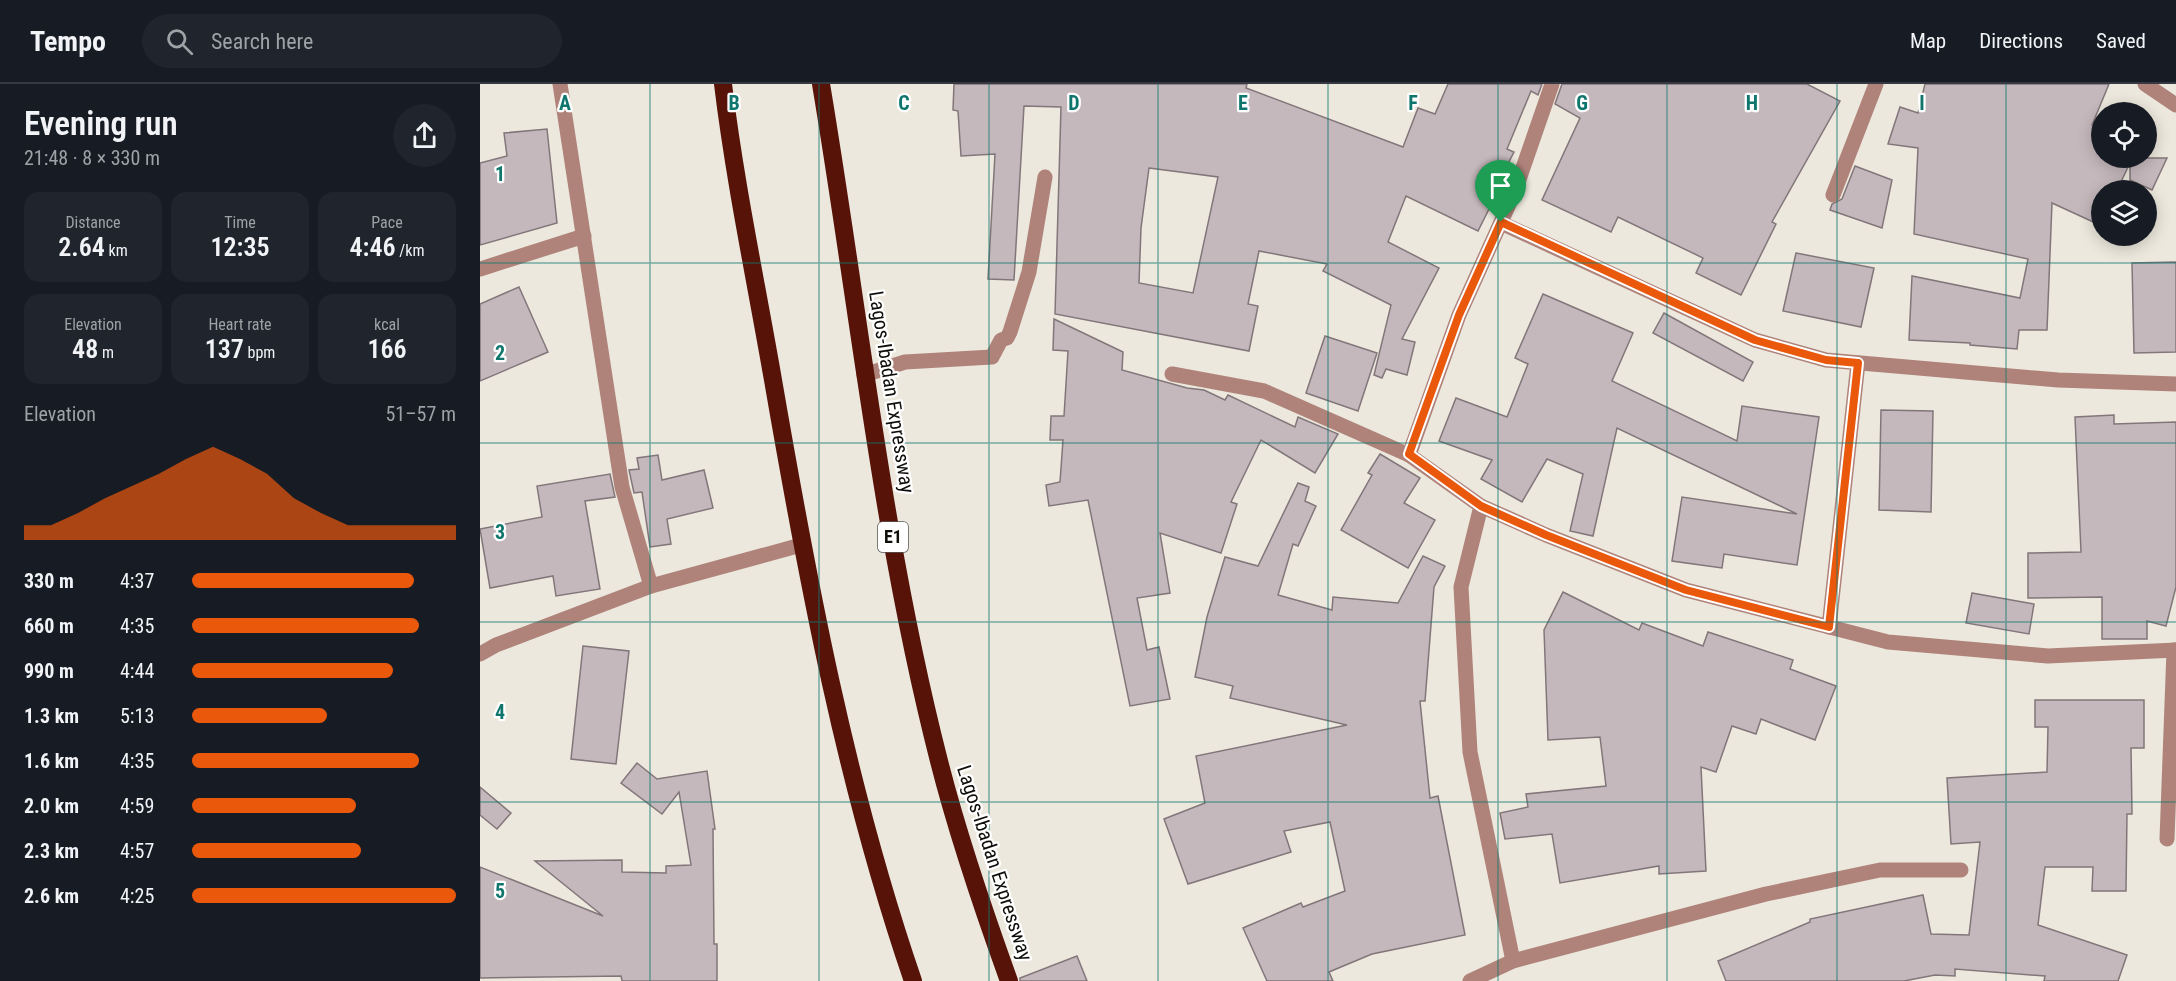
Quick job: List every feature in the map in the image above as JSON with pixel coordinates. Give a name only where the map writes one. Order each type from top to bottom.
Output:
[{"type":"highway","points":[[723,84],[801,545],[849,766],[893,922],[913,981]]},
{"type":"highway","name":"Lagos-Ibadan Expressway","points":[[821,84],[864,375],[903,593],[939,761],[977,893],[1009,981]]},
{"type":"street","points":[[560,84],[584,236],[586,265],[622,487],[651,586]]},
{"type":"street","points":[[1409,454],[1459,315],[1515,191],[1552,84]]},
{"type":"street","points":[[1833,195],[1876,84]]},
{"type":"street","points":[[2145,84],[2176,105]]},
{"type":"street","points":[[864,375],[905,362],[992,357],[1001,340],[1007,338],[1010,332],[1029,272],[1045,177]]},
{"type":"street","points":[[1501,222],[1755,340],[1826,360],[2058,380],[2176,384]]},
{"type":"street","points":[[480,269],[584,236]]},
{"type":"street","points":[[1829,627],[1858,363]]},
{"type":"street","points":[[1172,374],[1264,391],[1409,454],[1481,506],[1546,535],[1686,590],[1888,642],[2048,656],[2175,650],[2167,839]]},
{"type":"street","points":[[1481,506],[1461,587],[1470,752],[1514,961]]},
{"type":"street","points":[[480,654],[496,645],[651,586],[801,545]]},
{"type":"street","points":[[1470,981],[1514,961],[1766,894],[1880,870],[1961,870]]},
{"type":"building","points":[[954,84],[1247,84],[1246,88],[1403,147],[1418,108],[1435,114],[1448,84],[1542,84],[1538,95],[1531,91],[1507,149],[1514,152],[1493,192],[1497,193],[1478,231],[1406,196],[1388,242],[1439,268],[1402,339],[1415,342],[1407,375],[1386,369],[1382,378],[1374,375],[1391,305],[1323,271],[1327,264],[1259,251],[1248,304],[1258,306],[1249,351],[1055,314],[1061,107],[1024,106],[1014,280],[988,279],[995,154],[961,156],[958,111],[953,110]],"holes":[[[1149,168],[1218,177],[1193,293],[1139,283],[1141,228]]]},
{"type":"building","points":[[1562,84],[1807,84],[1840,101],[1772,222],[1776,224],[1741,295],[1696,273],[1703,258],[1618,217],[1611,232],[1542,200],[1580,118],[1555,104]]},
{"type":"building","points":[[1925,84],[2109,84],[2102,102],[2091,102],[2091,168],[2128,168],[2122,180],[2091,180],[2091,221],[2052,203],[2047,330],[2019,330],[2017,349],[1970,345],[1970,343],[1909,340],[1912,276],[2020,298],[2028,259],[1914,234],[1918,148],[1888,144],[1900,107],[1918,113]]},
{"type":"building","points":[[547,129],[557,223],[480,245],[480,163],[507,156],[504,133]]},
{"type":"building","points":[[2157,158],[2167,158],[2157,180],[2130,180],[2130,168],[2157,168]]},
{"type":"building","points":[[1855,166],[1892,180],[1882,228],[1830,210],[1832,204],[1842,199]]},
{"type":"building","points":[[1796,253],[1874,268],[1861,327],[1783,311]]},
{"type":"building","points":[[2176,262],[2176,352],[2134,353],[2132,263]]},
{"type":"building","points":[[519,287],[548,352],[480,381],[480,304]]},
{"type":"building","points":[[1543,294],[1633,333],[1612,381],[1737,441],[1742,406],[1819,417],[1797,565],[1724,554],[1722,568],[1672,561],[1682,497],[1797,514],[1617,428],[1593,536],[1570,531],[1583,474],[1547,459],[1522,502],[1481,479],[1492,460],[1439,441],[1456,398],[1507,417],[1528,364],[1515,358]]},
{"type":"building","points":[[1664,313],[1753,362],[1743,381],[1653,333]]},
{"type":"building","points":[[1054,319],[1123,352],[1122,370],[1187,388],[1204,390],[1225,400],[1228,395],[1295,427],[1298,417],[1338,434],[1315,473],[1261,440],[1231,502],[1237,504],[1221,553],[1160,533],[1170,593],[1137,598],[1147,650],[1159,647],[1170,699],[1130,706],[1088,500],[1049,506],[1046,485],[1060,482],[1063,440],[1050,440],[1051,416],[1064,416],[1068,351],[1053,350]]},
{"type":"building","points":[[1325,336],[1377,353],[1358,411],[1306,393]]},
{"type":"building","points":[[1881,410],[1933,411],[1931,512],[1879,510]]},
{"type":"building","points":[[2114,415],[2114,424],[2176,422],[2176,587],[2166,626],[2147,621],[2147,639],[2102,639],[2102,597],[2028,598],[2028,553],[2081,552],[2075,417]]},
{"type":"building","points":[[1380,454],[1420,478],[1404,503],[1435,520],[1408,568],[1341,530],[1372,475],[1368,473]]},
{"type":"building","points":[[658,455],[662,480],[704,470],[713,508],[667,519],[671,544],[650,547],[642,492],[634,493],[629,470],[639,469],[637,458]]},
{"type":"building","points":[[610,474],[615,497],[585,501],[600,589],[556,596],[553,576],[490,588],[480,529],[542,517],[537,486]]},
{"type":"building","points":[[1298,483],[1309,487],[1305,501],[1316,506],[1298,546],[1293,544],[1278,595],[1332,610],[1333,597],[1398,603],[1423,556],[1445,566],[1434,587],[1425,701],[1420,701],[1430,798],[1438,796],[1465,935],[1372,954],[1329,972],[1333,981],[1267,981],[1243,928],[1301,903],[1303,907],[1345,891],[1330,822],[1284,831],[1291,852],[1188,884],[1164,819],[1205,803],[1196,756],[1347,725],[1230,698],[1233,686],[1195,677],[1207,617],[1225,557],[1258,566]]},
{"type":"building","points":[[1563,592],[1639,630],[1642,623],[1703,646],[1708,632],[1793,660],[1790,669],[1836,686],[1815,740],[1761,719],[1756,734],[1732,726],[1716,772],[1701,767],[1706,871],[1659,874],[1659,866],[1560,883],[1552,834],[1505,839],[1500,813],[1528,807],[1526,794],[1606,786],[1600,737],[1548,740],[1544,630]]},
{"type":"building","points":[[1972,593],[2034,604],[2029,634],[1966,623]]},
{"type":"building","points":[[583,646],[629,651],[616,764],[571,759]]},
{"type":"building","points":[[2035,700],[2144,700],[2144,748],[2131,748],[2132,814],[2127,814],[2126,891],[2092,891],[2093,867],[2045,867],[2038,925],[2127,955],[2118,981],[2044,981],[2045,976],[1955,969],[1955,976],[1935,975],[1904,981],[1726,981],[1718,961],[1810,922],[1810,919],[1923,895],[1931,934],[1969,935],[1980,842],[1951,844],[1947,778],[2047,772],[2048,727],[2035,727]]},
{"type":"building","points":[[637,763],[657,779],[707,771],[715,829],[713,829],[714,944],[717,944],[717,981],[622,981],[621,976],[480,978],[480,867],[603,916],[535,861],[622,860],[622,872],[666,873],[666,866],[691,865],[679,792],[662,814],[621,783]]},
{"type":"building","points":[[480,787],[511,813],[497,829],[480,815]]},
{"type":"building","points":[[1077,956],[1087,981],[1020,981],[1020,978]]},
{"type":"route","points":[[1501,222],[1755,340],[1826,360],[1858,363],[1829,627],[1686,590],[1546,535],[1481,506],[1409,454],[1459,315],[1501,222]]}]
